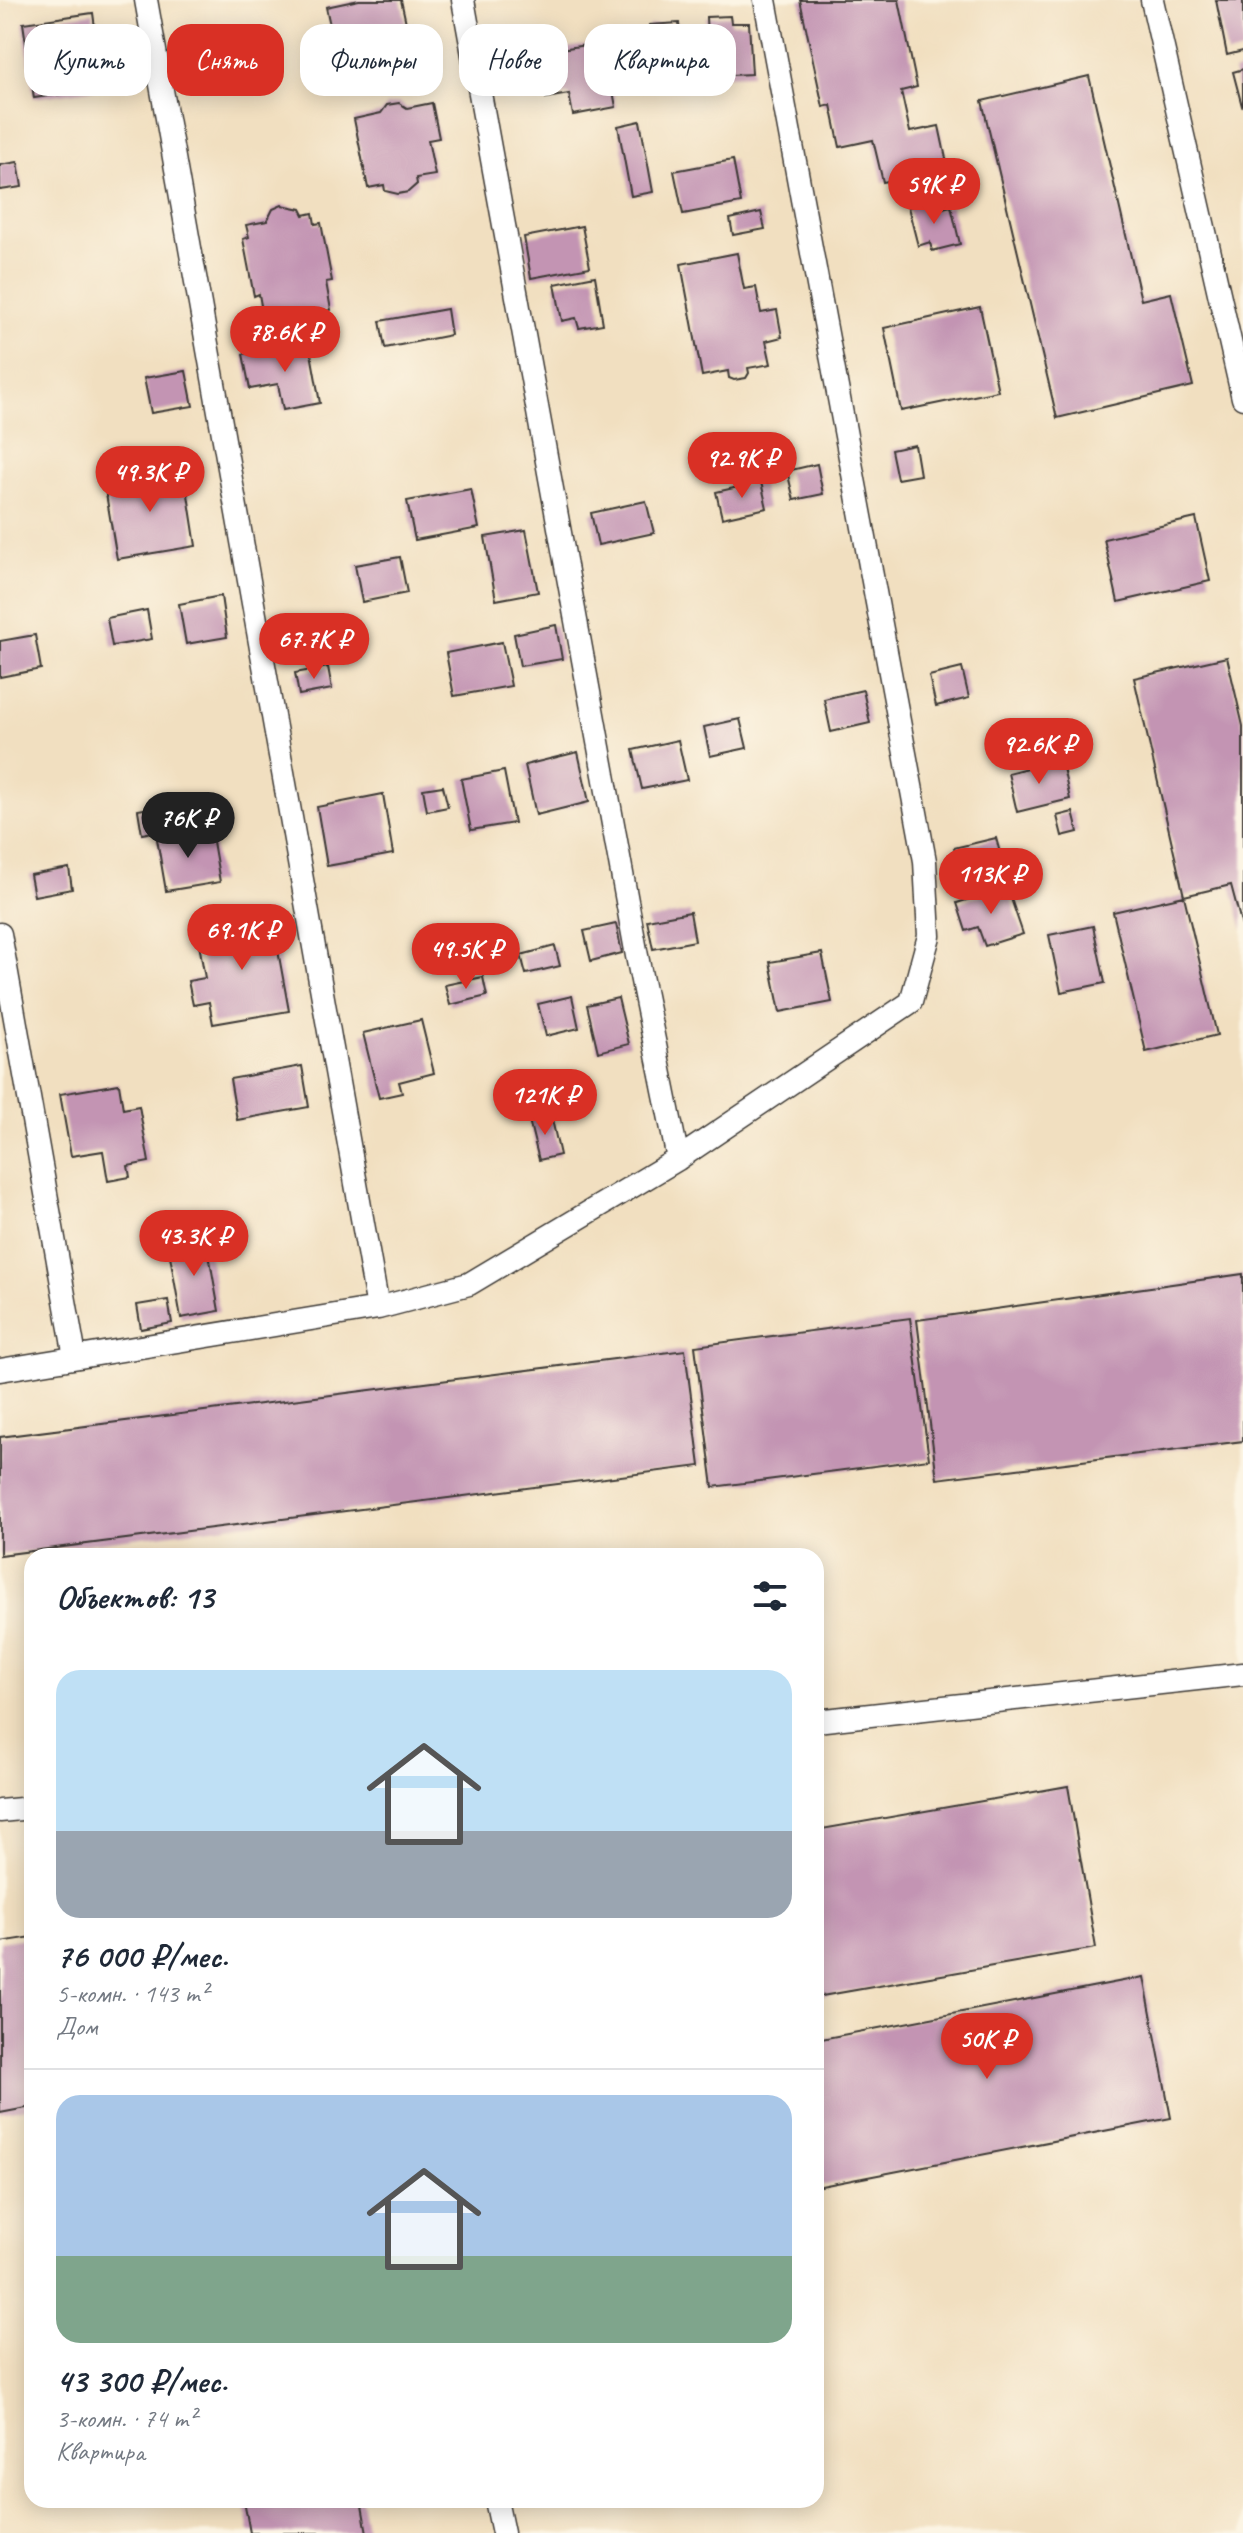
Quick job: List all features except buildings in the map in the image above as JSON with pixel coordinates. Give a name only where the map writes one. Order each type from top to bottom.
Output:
[{"type":"lane","points":[[146,0],[378,1308]]},
{"type":"lane","points":[[463,0],[634,940],[678,1159]]},
{"type":"lane","points":[[0,1370],[378,1308],[469,1284],[678,1159],[911,1002],[929,936],[925,861],[765,0]]},
{"type":"lane","points":[[1152,0],[1243,398]]},
{"type":"lane","points":[[0,934],[75,1357]]},
{"type":"lane","points":[[824,1720],[1243,1674]]},
{"type":"lane","points":[[0,1811],[24,1809]]},
{"type":"lane","points":[[498,2508],[503,2533]]}]
